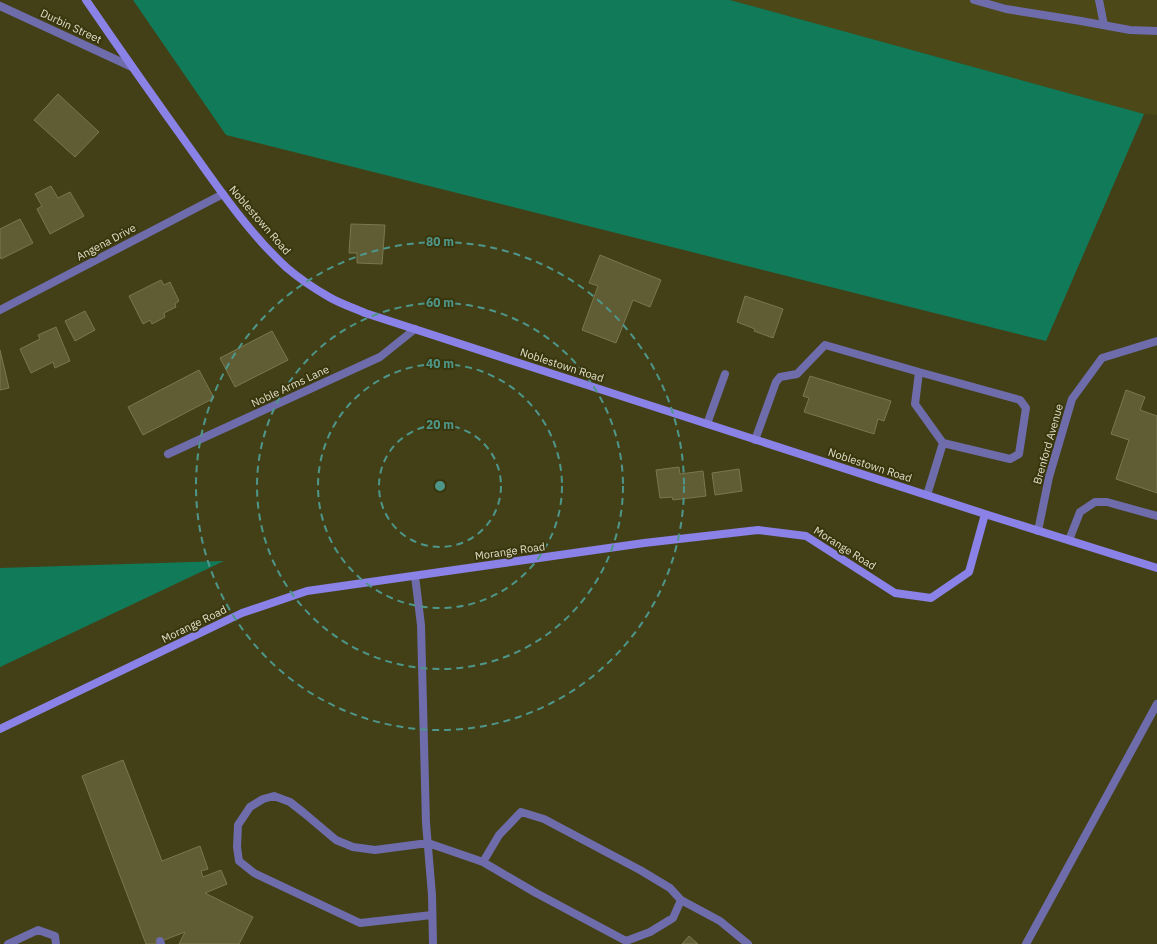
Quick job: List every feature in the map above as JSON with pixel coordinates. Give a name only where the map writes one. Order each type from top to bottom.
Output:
[{"type":"main road","name":"Noblestown Road","points":[[86,0],[223,194],[266,247],[288,268],[308,284],[330,298],[358,310],[415,329],[985,514],[1157,568]]},
{"type":"main road","name":"Morange Road","points":[[0,729],[242,613],[307,591],[644,543],[758,530],[806,536],[895,593],[932,598],[969,572],[985,514]]},
{"type":"street","points":[[974,0],[1006,9],[1130,30],[1157,31]]},
{"type":"street","points":[[1099,0],[1104,25]]},
{"type":"street","name":"Durbin Street","points":[[0,6],[132,67]]},
{"type":"street","name":"Angena Drive","points":[[0,310],[223,194]]},
{"type":"street","name":"Noble Arms Lane","points":[[168,454],[380,357],[415,329]]},
{"type":"street","name":"Brenford Avenue","points":[[1038,530],[1049,477],[1072,399],[1102,358],[1157,341]]},
{"type":"street","points":[[756,440],[776,382],[780,377],[797,374],[825,345],[1020,400],[1026,408],[1019,454],[1010,459],[943,443],[915,404],[919,372]]},
{"type":"street","points":[[707,424],[725,374]]},
{"type":"street","points":[[927,495],[943,443]]},
{"type":"street","points":[[1069,540],[1080,512],[1095,502],[1107,502],[1157,516]]},
{"type":"street","points":[[415,576],[422,625],[426,823],[433,944]]},
{"type":"street","points":[[1026,944],[1157,704]]},
{"type":"street","points":[[432,915],[360,923],[254,874],[239,861],[238,825],[250,807],[274,796],[290,802],[336,840],[353,847],[375,850],[428,843],[483,862],[536,893],[626,941],[650,932],[673,918],[681,900]]},
{"type":"street","points":[[483,862],[499,836],[521,812],[544,819],[640,870],[670,888],[681,900],[720,921],[748,944]]},
{"type":"street","points":[[8,944],[38,930],[55,936],[56,944]]},
{"type":"shaded area","points":[[730,0],[1157,0],[1157,115],[1144,114]]},
{"type":"green space","points":[[133,0],[730,0],[1144,114],[1046,341],[226,135]]},
{"type":"green space","points":[[224,561],[0,667],[0,568]]},
{"type":"building","points":[[58,94],[99,132],[75,157],[34,120]]},
{"type":"building","points":[[51,186],[58,198],[70,192],[84,216],[50,234],[37,209],[42,206],[35,194]]},
{"type":"building","points":[[20,219],[33,243],[1,259],[0,229]]},
{"type":"building","points":[[351,224],[385,225],[382,264],[357,263],[357,253],[349,253]]},
{"type":"building","points":[[600,255],[661,280],[650,307],[633,300],[616,343],[582,330],[598,286],[589,283]]},
{"type":"building","points":[[161,280],[164,285],[170,282],[179,301],[175,304],[176,307],[164,313],[165,317],[152,324],[150,320],[143,324],[129,296]]},
{"type":"building","points":[[745,296],[783,309],[773,338],[754,331],[755,329],[737,322]]},
{"type":"building","points":[[85,311],[95,330],[75,341],[65,321]]},
{"type":"building","points":[[56,327],[70,361],[55,368],[53,362],[31,373],[20,349],[40,339],[38,335]]},
{"type":"building","points":[[272,331],[288,360],[235,387],[220,358]]},
{"type":"building","points":[[0,350],[9,388],[0,390]]},
{"type":"building","points":[[199,370],[214,398],[143,435],[128,407]]},
{"type":"building","points":[[810,376],[891,401],[884,421],[878,419],[874,434],[804,412],[809,398],[803,396]]},
{"type":"building","points":[[1126,390],[1145,397],[1140,410],[1157,416],[1157,493],[1116,479],[1129,440],[1111,434]]},
{"type":"building","points":[[679,467],[680,474],[703,471],[706,496],[673,500],[672,497],[660,498],[656,470]]},
{"type":"building","points":[[739,469],[742,491],[715,495],[712,473]]},
{"type":"building","points":[[123,760],[162,861],[200,846],[208,869],[201,871],[203,877],[221,870],[227,884],[205,893],[253,917],[239,944],[179,944],[185,932],[154,944],[146,944],[82,776]]},
{"type":"building","points":[[689,936],[698,944],[682,944]]}]
